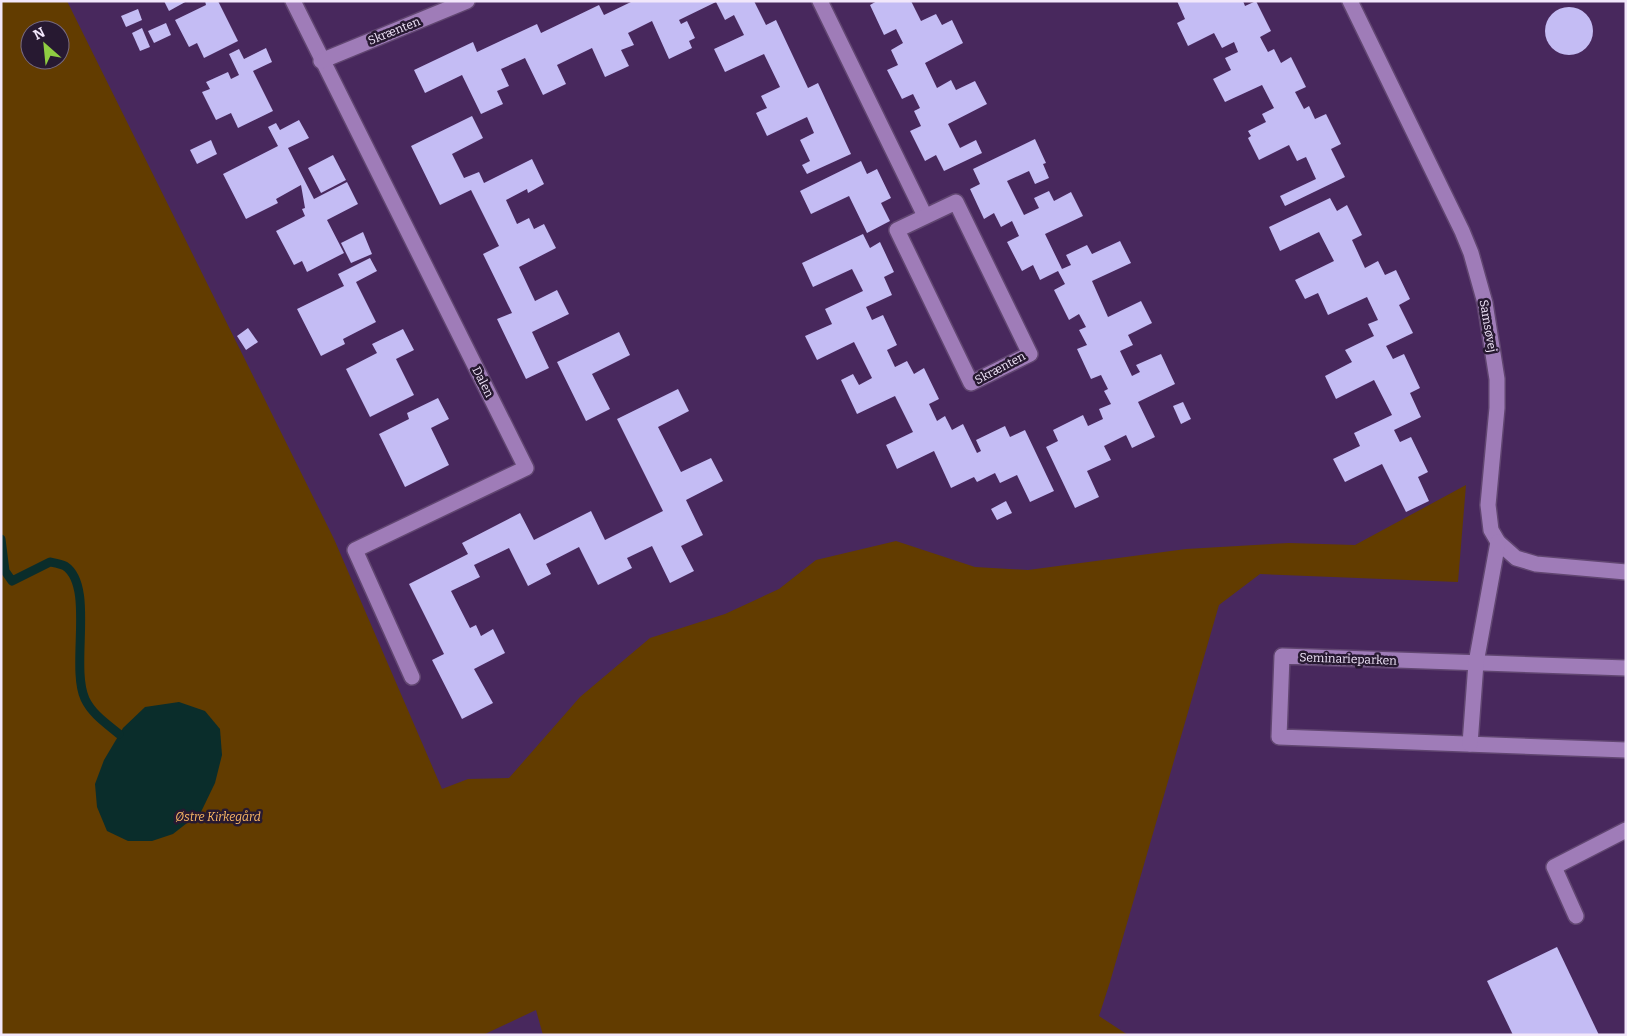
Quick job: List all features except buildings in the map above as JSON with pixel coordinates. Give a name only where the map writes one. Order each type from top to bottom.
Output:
[{"type":"street","name":"Dalen","points":[[293,1],[526,468],[355,550],[412,677]]},
{"type":"street","name":"Skrænten","points":[[322,61],[467,1]]},
{"type":"street","points":[[820,1],[925,216]]},
{"type":"street","name":"Samsøvej","points":[[1350,1],[1462,231],[1471,253],[1485,303],[1496,379],[1497,408],[1488,506],[1490,530],[1498,542],[1516,558],[1536,564],[1626,572]]},
{"type":"street","name":"Skrænten","points":[[956,202],[1030,354],[971,383],[897,230],[925,216],[956,202]]},
{"type":"street","points":[[1470,744],[1476,663],[1498,542]]},
{"type":"street","name":"Seminarieparken","points":[[1626,668],[1282,656],[1279,737],[1626,750]]},
{"type":"street","points":[[1576,916],[1554,867],[1626,830]]},
{"type":"green space","name":"Østre Kirkegård","points":[[1,1],[67,1],[334,539],[442,789],[468,779],[509,778],[580,697],[650,638],[725,614],[779,589],[816,560],[896,541],[975,567],[1028,570],[1186,549],[1289,543],[1355,545],[1466,485],[1458,582],[1260,574],[1219,605],[1099,1016],[1128,1035],[543,1035],[536,1010],[483,1035],[1,1035]]},
{"type":"shaded area","points":[[179,702],[205,711],[220,729],[222,755],[215,783],[201,812],[173,834],[152,841],[128,841],[107,831],[97,807],[95,784],[104,760],[123,728],[145,707]]},
{"type":"waterway","points":[[1,539],[5,571],[12,581],[50,562],[65,566],[74,576],[79,591],[81,608],[81,685],[88,704],[96,714],[119,734]]}]
